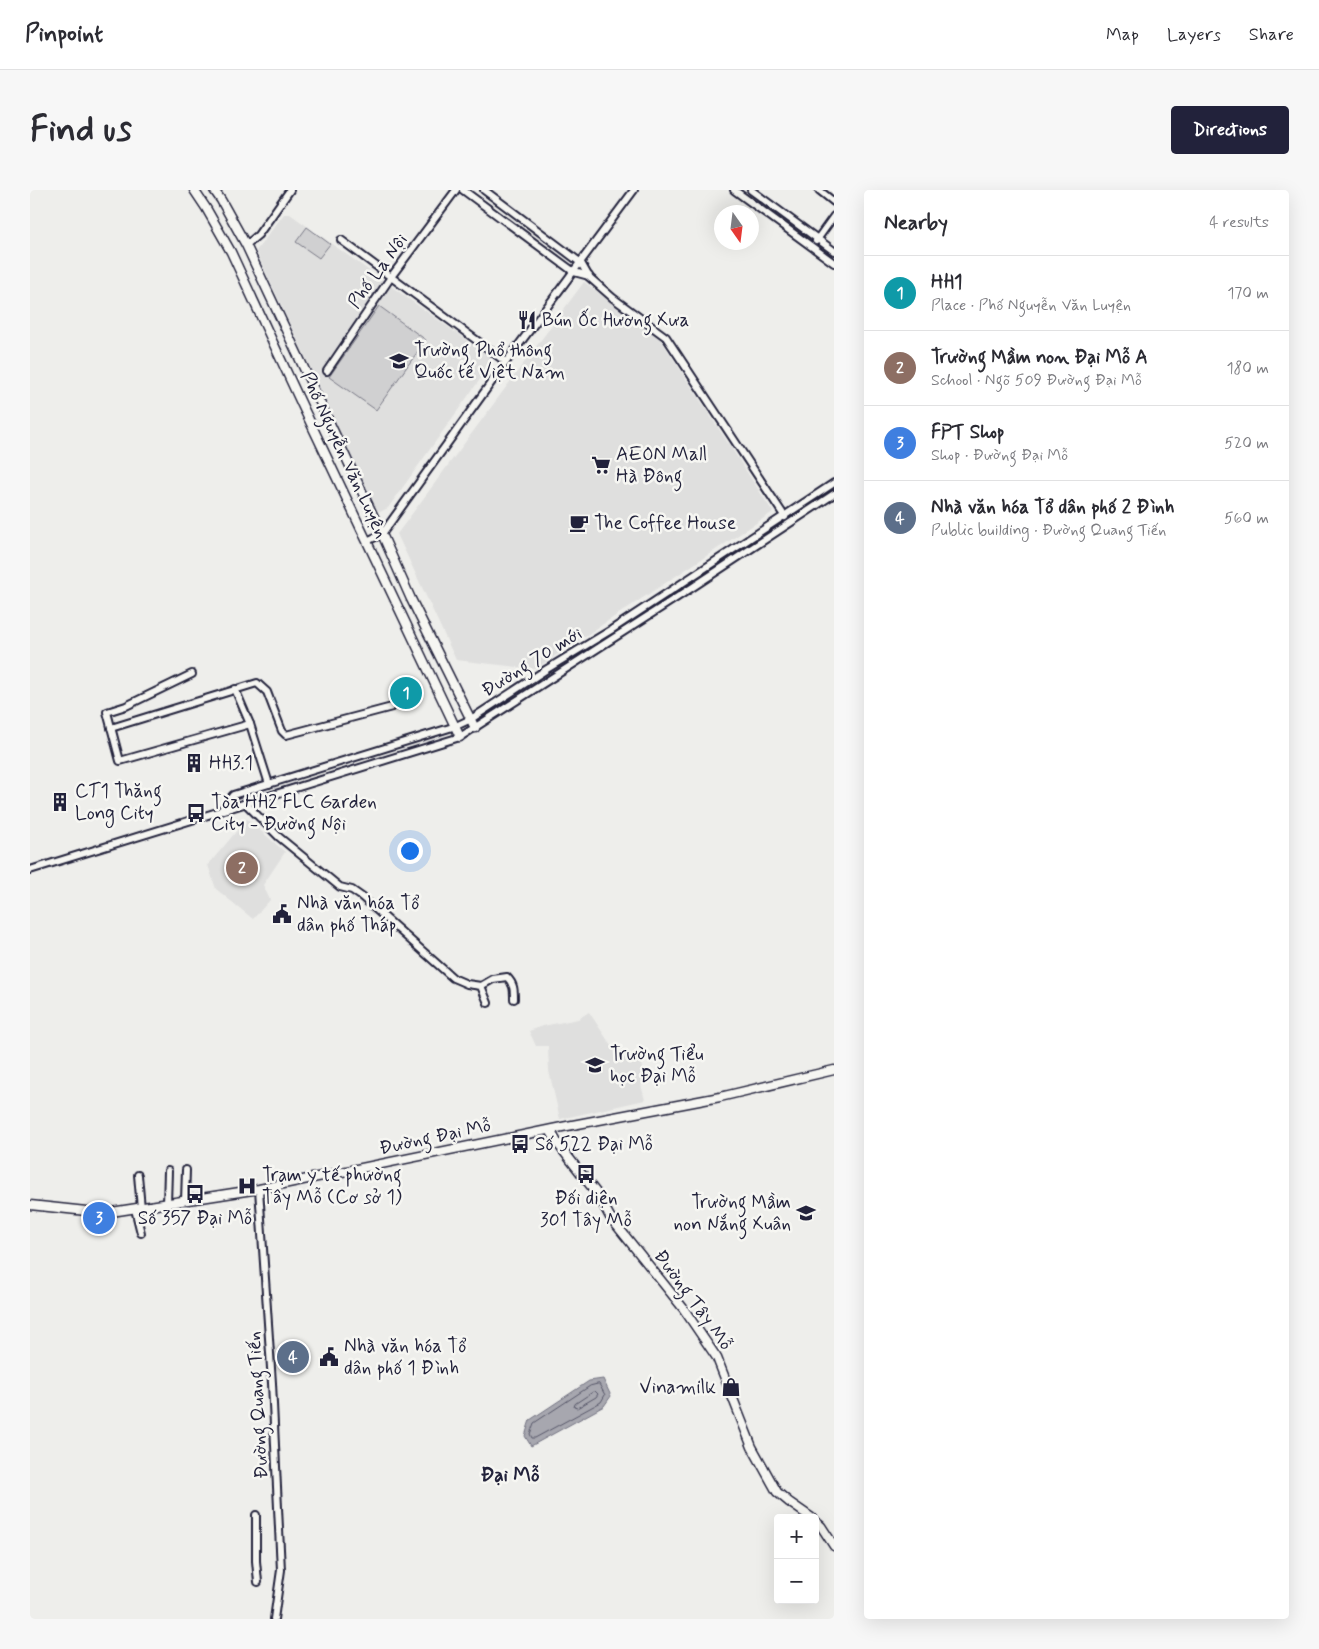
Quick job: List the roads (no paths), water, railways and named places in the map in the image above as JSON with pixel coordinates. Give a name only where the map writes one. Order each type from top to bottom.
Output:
[{"type":"main road","name":"Phố Nguyễn Văn Luyện","points":[[194,190],[231,252],[460,737]]},
{"type":"main road","name":"Phố Nguyễn Văn Luyện","points":[[214,190],[246,245],[411,599],[475,728]]},
{"type":"main road","points":[[287,374],[302,367]]},
{"type":"main road","points":[[302,405],[317,398]]},
{"type":"main road","name":"Đường Đại Mỗ","points":[[30,1205],[105,1214],[259,1189],[720,1097],[834,1070]]},
{"type":"main road","name":"Đường Tây Mỗ","points":[[550,1130],[558,1144],[598,1195],[610,1217],[683,1308],[716,1358],[752,1447],[777,1492],[806,1514]]},
{"type":"main road","points":[[819,1524],[834,1546]]},
{"type":"street","points":[[246,245],[258,235],[290,190]]},
{"type":"street","name":"Phố La Nội","points":[[327,371],[391,276],[456,190]]},
{"type":"street","points":[[462,190],[574,272],[589,276]]},
{"type":"street","points":[[484,190],[581,262],[589,276],[613,298],[666,337],[789,524]]},
{"type":"street","points":[[367,541],[382,534],[506,362],[634,190]]},
{"type":"street","points":[[734,190],[834,264]]},
{"type":"street","points":[[751,190],[834,251]]},
{"type":"street","points":[[819,190],[834,202]]},
{"type":"street","points":[[812,247],[834,216]]},
{"type":"street","points":[[341,240],[506,362]]},
{"type":"street","name":"Đường 70 mới","points":[[221,810],[233,795],[456,726],[471,719],[611,630],[834,482]]},
{"type":"street","name":"Đường 70 mới","points":[[30,870],[460,737],[834,494]]},
{"type":"street","points":[[611,630],[615,637]]},
{"type":"street","points":[[192,674],[126,706],[107,712],[120,760],[250,724]]},
{"type":"street","points":[[111,728],[257,683],[267,692],[282,731],[286,735],[392,708]]},
{"type":"street","points":[[235,689],[250,724],[269,784]]},
{"type":"street","points":[[245,803],[294,849],[340,887],[352,890],[362,897],[453,978],[467,984],[482,986],[493,979],[508,977],[512,981],[514,999]]},
{"type":"street","points":[[482,986],[488,1003]]},
{"type":"street","points":[[185,1201],[186,1170]]},
{"type":"street","points":[[167,1204],[168,1171]]},
{"type":"street","points":[[138,1175],[138,1208],[141,1233]]},
{"type":"street","name":"Đường Quang Tiến","points":[[259,1189],[272,1383],[280,1570],[274,1619]]},
{"type":"street","points":[[256,1514],[258,1582]]},
{"type":"water","points":[[603,1379],[611,1396],[604,1406],[531,1446],[525,1436],[530,1420],[589,1381]]},
{"type":"place","name":"Bún Ốc Hương Xưa","points":[[527,320]]},
{"type":"place","name":"Trường Phổ thông Quốc tế Việt Nam","points":[[399,361]]},
{"type":"place","name":"AEON Mall Hà Đông","points":[[601,465]]},
{"type":"place","name":"The Coffee House","points":[[579,523]]},
{"type":"place","name":"HH1","points":[[406,693]]},
{"type":"place","name":"HH3.1","points":[[194,763]]},
{"type":"place","name":"CT1 Thăng Long City","points":[[60,802]]},
{"type":"place","name":"Tòa HH2 FLC Garden City - Đường Nội","points":[[196,813]]},
{"type":"place","name":"Trường Mầm non Đại Mỗ A","points":[[242,868]]},
{"type":"place","name":"Nhà văn hóa Tổ dân phố Tháp","points":[[282,914]]},
{"type":"place","name":"Trường Tiểu học Đại Mỗ","points":[[595,1065]]},
{"type":"place","name":"Số 522 Đại Mỗ","points":[[520,1144]]},
{"type":"place","name":"Đối diện 301 Tây Mỗ","points":[[586,1174]]},
{"type":"place","name":"Trạm y tế phường Tây Mỗ (Cơ sở 1)","points":[[247,1186]]},
{"type":"place","name":"Số 357 Đại Mỗ","points":[[195,1194]]},
{"type":"place","name":"Trường Mầm non Nắng Xuân","points":[[806,1213]]},
{"type":"place","name":"FPT Shop","points":[[99,1218]]},
{"type":"place","name":"Nhà văn hóa Tổ dân phố 2 Đình","points":[[293,1357]]},
{"type":"place","name":"Nhà văn hóa Tổ dân phố 1 Đình","points":[[329,1357]]},
{"type":"place","name":"Vinamilk","points":[[731,1387]]},
{"type":"district","name":"Đại Mỗ","points":[[510,1475]]}]
